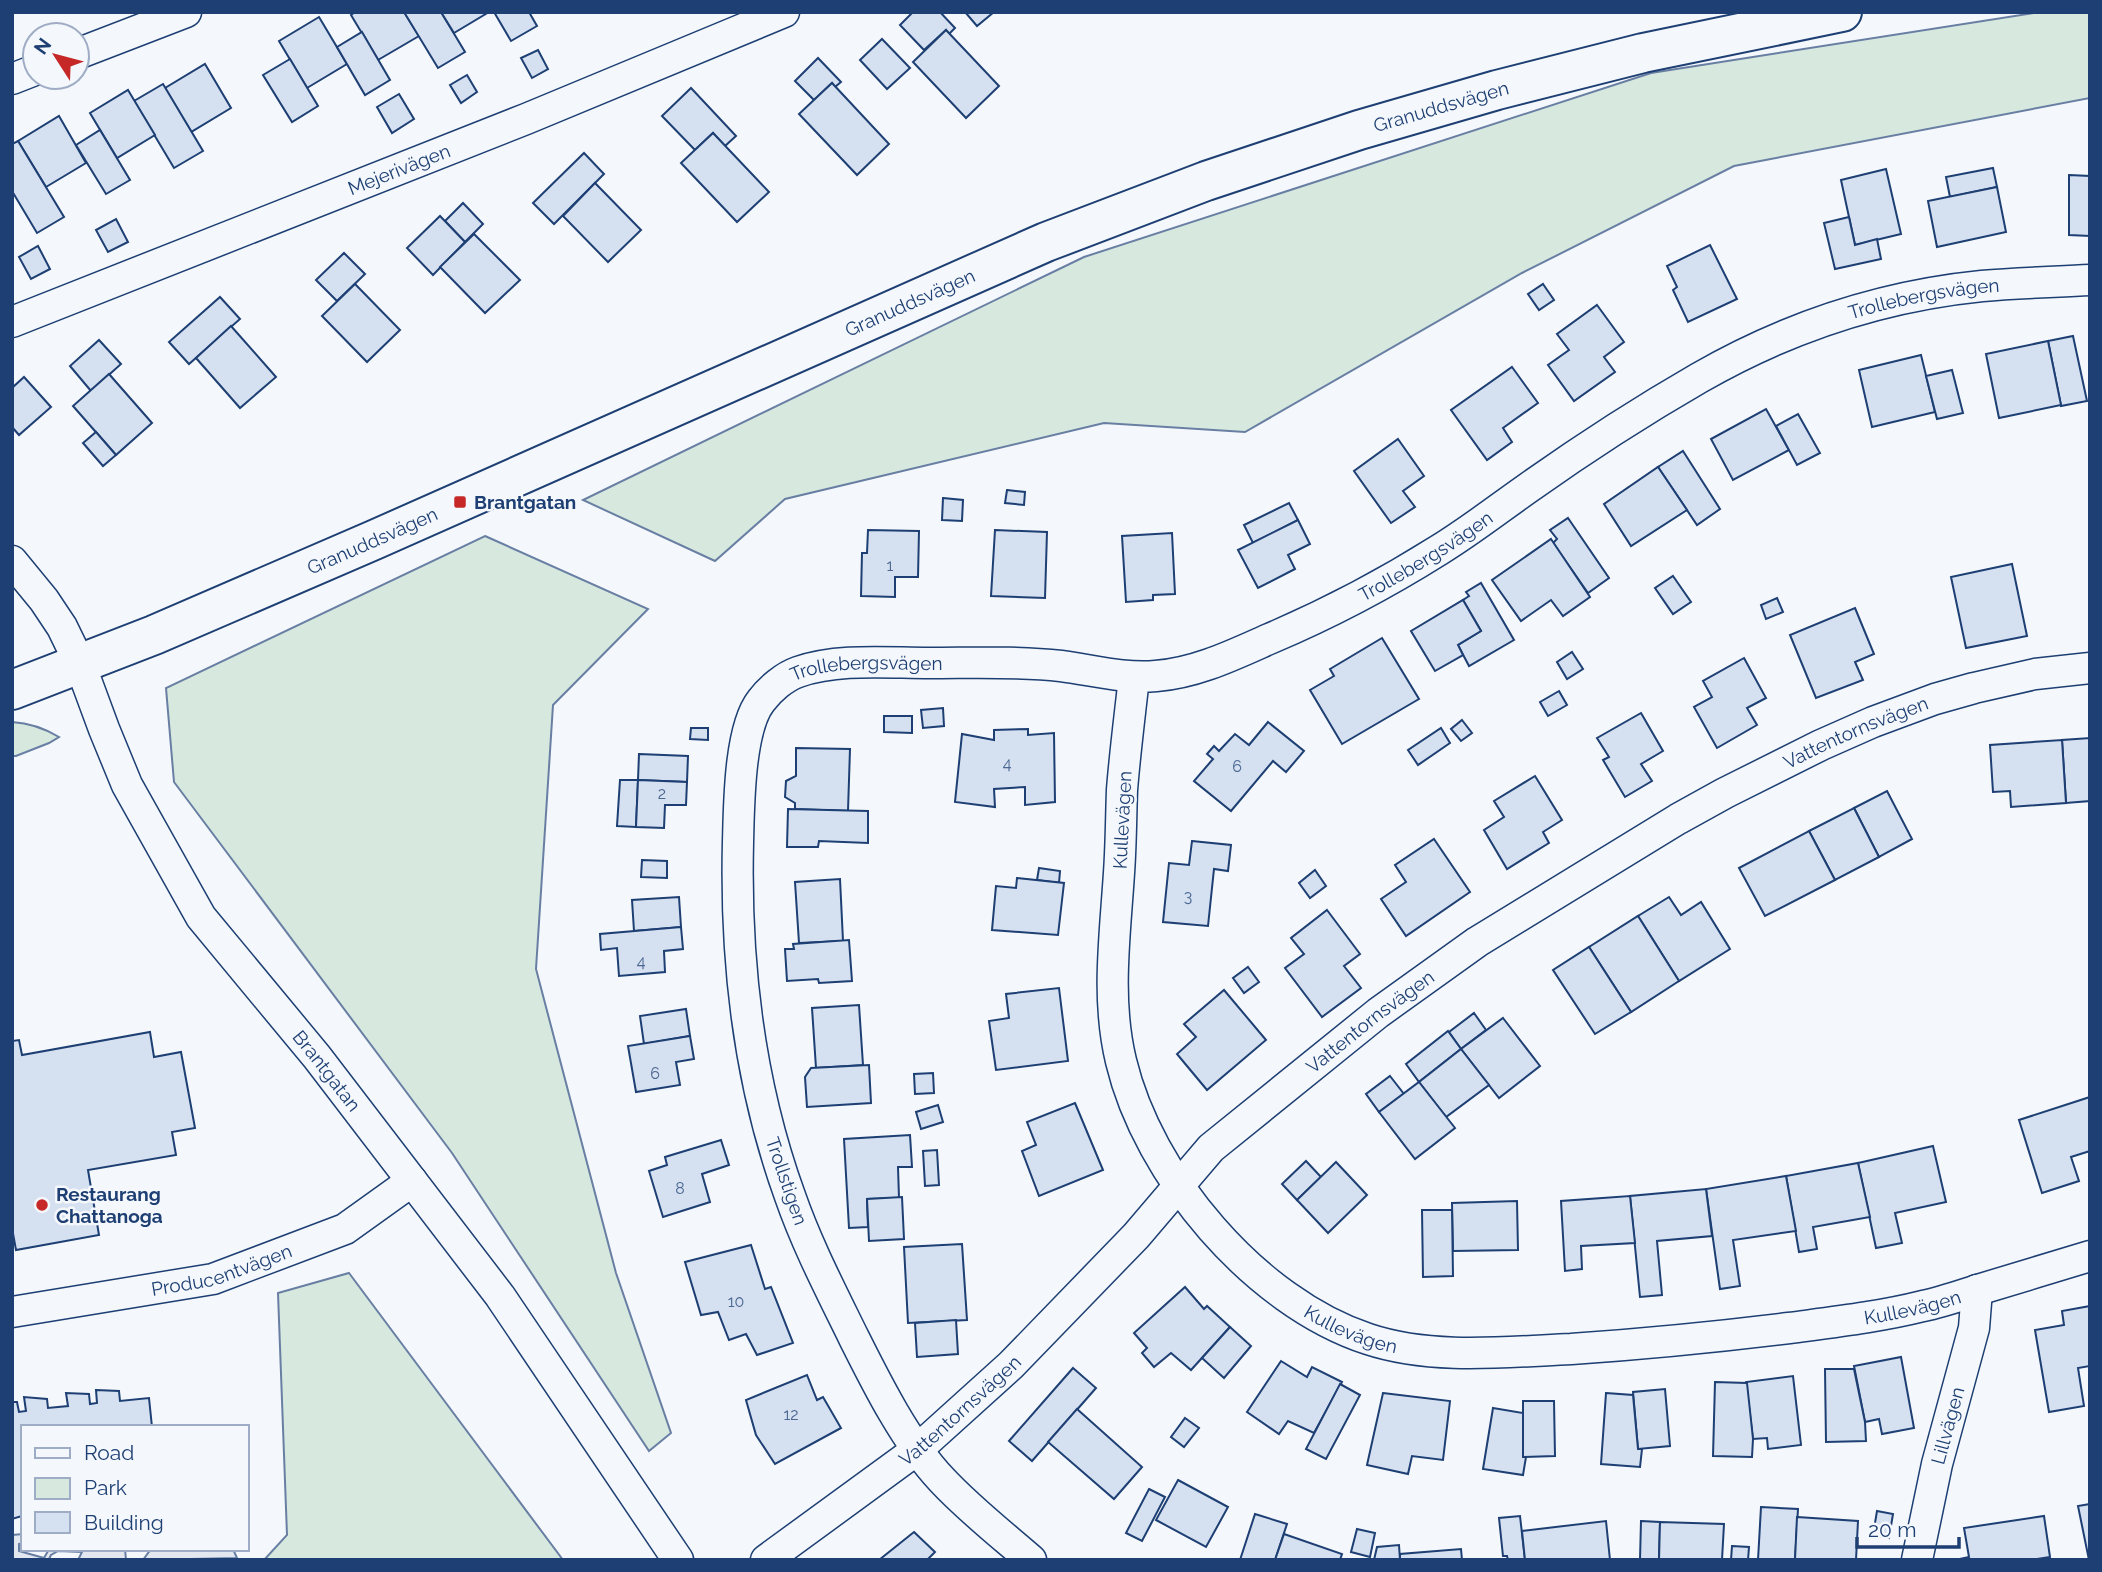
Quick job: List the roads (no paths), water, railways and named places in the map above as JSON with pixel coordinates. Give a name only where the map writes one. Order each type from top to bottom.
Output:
[{"type":"street","points":[[91,49],[186,12]]},
{"type":"street","name":"Mejerivägen","points":[[12,322],[526,119],[784,12]]},
{"type":"street","name":"Granuddsvägen","points":[[12,690],[153,635],[386,535],[1046,242],[1206,181],[1359,130],[1497,90],[1643,53],[1842,12]]},
{"type":"street","name":"Trollebergsvägen","points":[[748,728],[756,708],[782,680],[794,673],[818,667],[872,663],[1027,663],[1134,677],[1184,672],[1221,660],[1366,592],[1438,551],[1610,432],[1701,377],[1797,331],[1852,311],[1922,295],[1980,286],[2090,280]]},
{"type":"street","name":"Brantgatan","points":[[12,561],[62,627],[80,664],[127,785],[201,916],[317,1057],[500,1296],[678,1560]]},
{"type":"street","name":"Vattentornsvägen","points":[[766,1560],[918,1449],[1011,1366],[1136,1236],[1211,1148],[1378,1013],[1477,942],[1701,806],[1821,745],[1935,699],[2035,674],[2090,668]]},
{"type":"street","name":"Kullevägen","points":[[1134,677],[1122,788],[1112,984],[1114,1022],[1121,1060],[1141,1121],[1201,1216],[1242,1260],[1292,1302],[1325,1322],[1370,1340],[1414,1349],[1463,1352],[1534,1351],[1637,1345],[1836,1322],[1924,1306],[2090,1256]]},
{"type":"street","name":"Trollstigen","points":[[748,728],[739,822],[738,869],[740,947],[747,1029],[768,1124],[789,1195],[821,1273],[874,1379],[918,1449],[938,1477],[1031,1560]]},
{"type":"street","name":"Producentvägen","points":[[12,1312],[213,1279],[345,1229],[412,1181]]},
{"type":"street","name":"Lillvägen","points":[[1917,1560],[1937,1464],[1974,1328],[1977,1290]]},
{"type":"place","name":"Brantgatan","points":[[460,502]]},
{"type":"place","name":"Restaurang Chattanoga","points":[[42,1205]]}]
